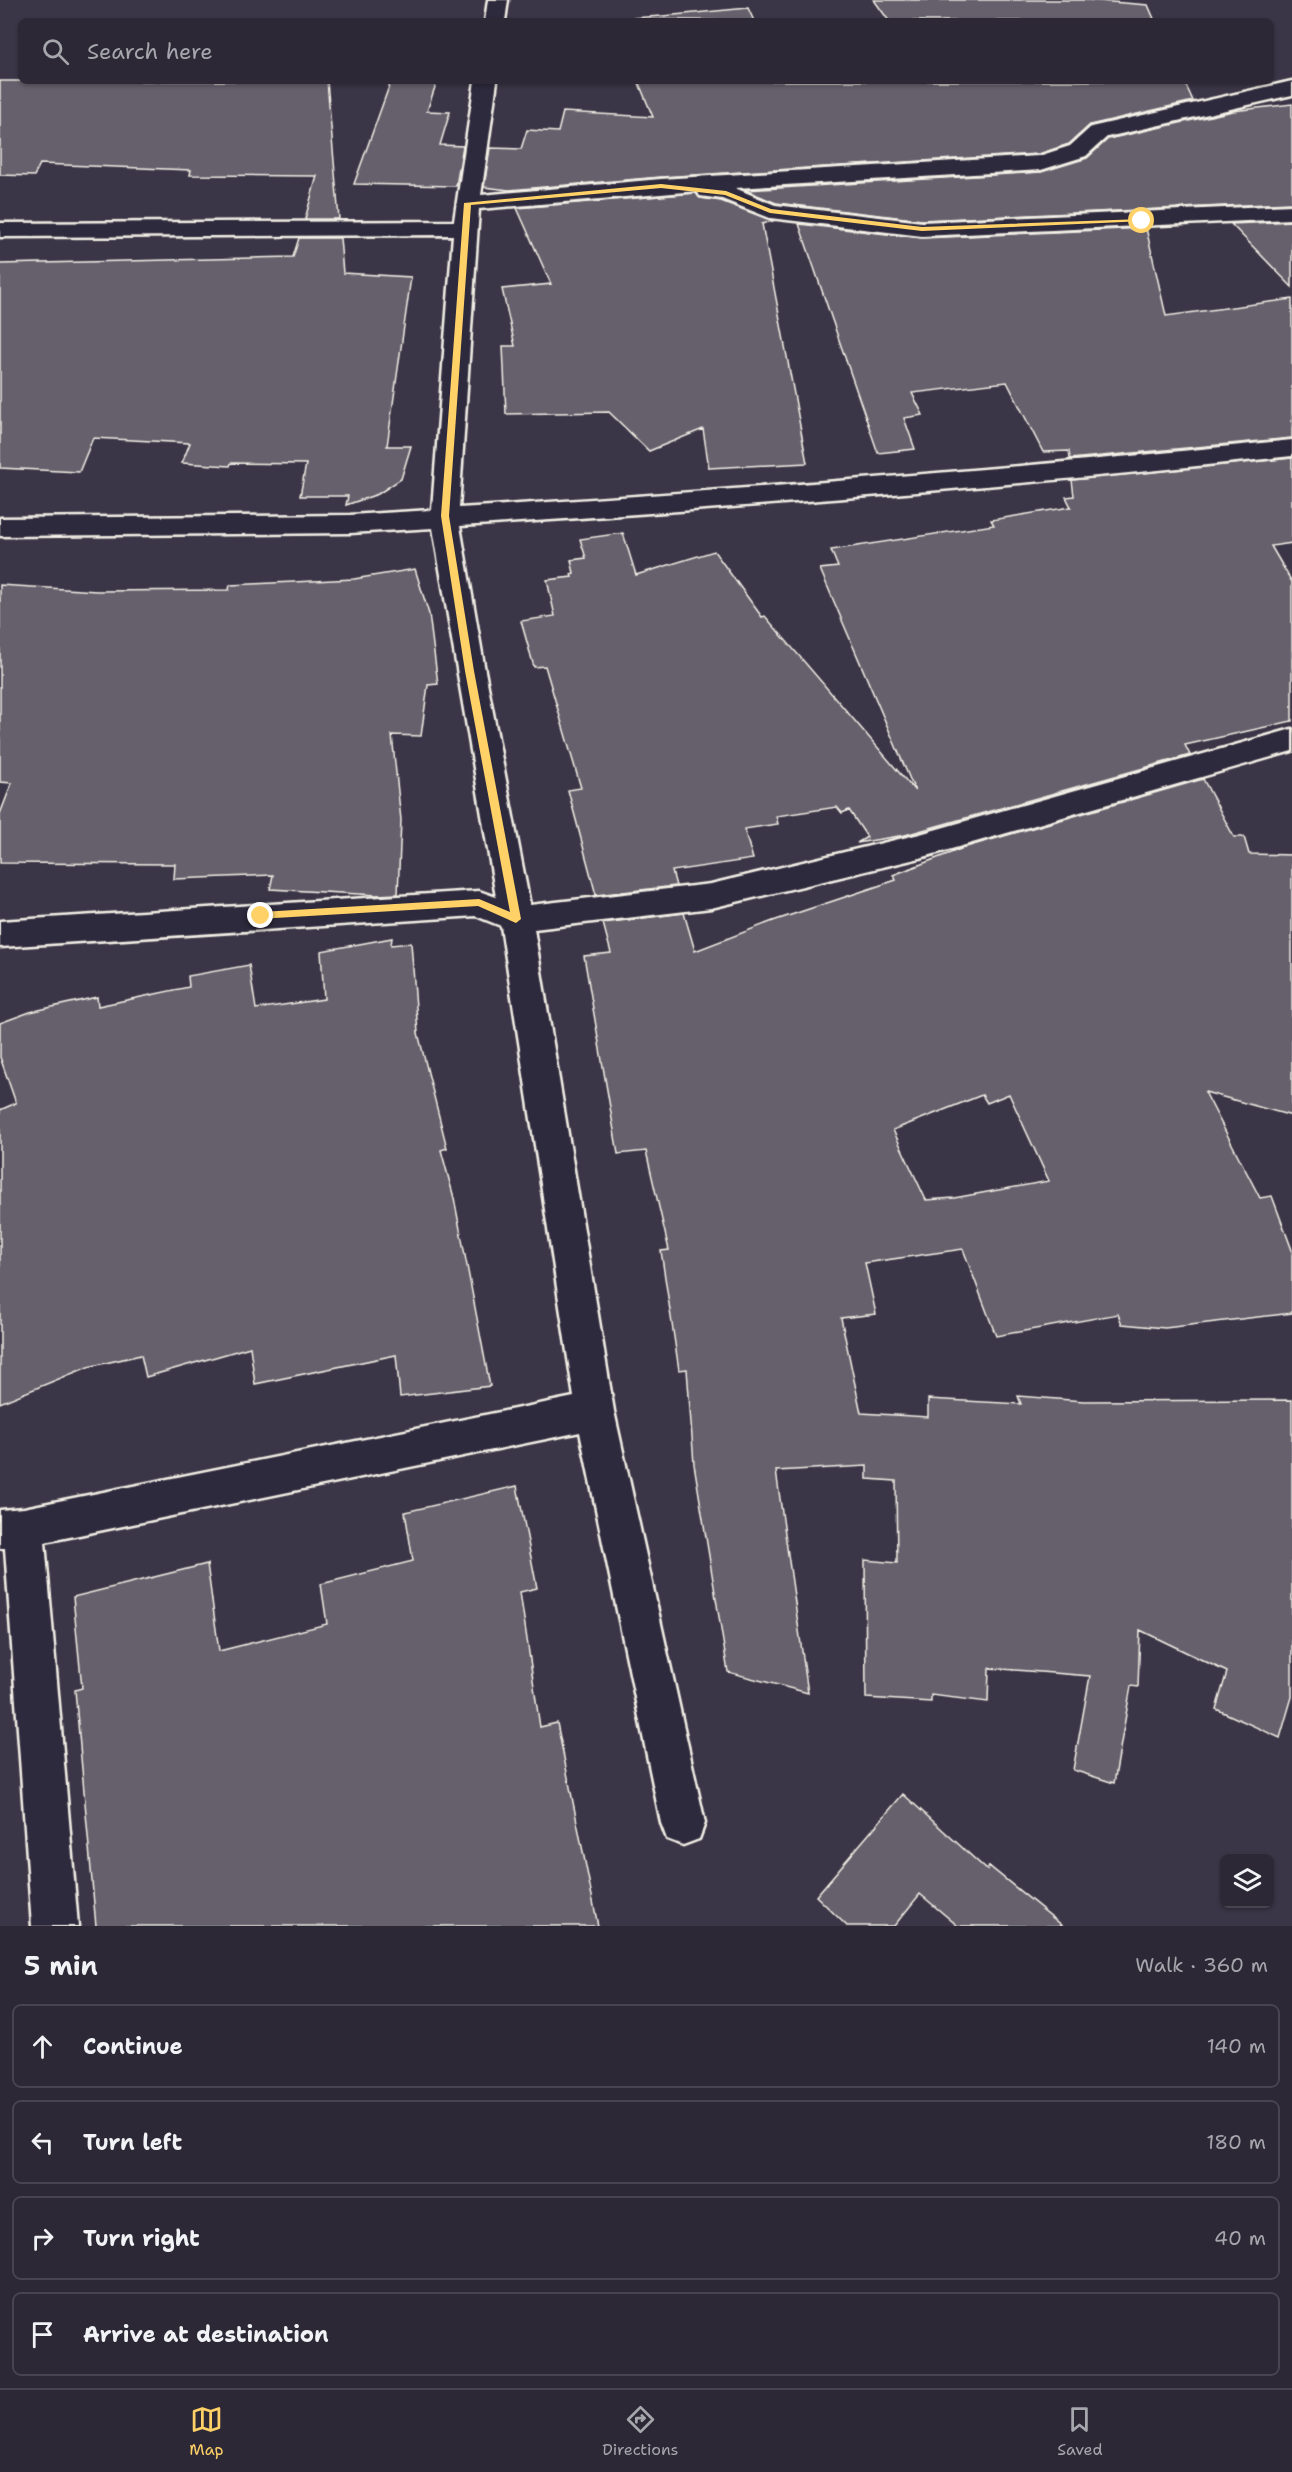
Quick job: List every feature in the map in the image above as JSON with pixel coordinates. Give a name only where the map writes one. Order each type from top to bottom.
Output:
[{"type":"street","points":[[495,18],[498,0]]},
{"type":"street","points":[[486,84],[466,216],[445,516],[470,671],[516,919],[595,1411],[683,1823]]},
{"type":"street","points":[[0,230],[466,216],[661,186],[1041,164],[1078,151],[1099,132],[1292,88]]},
{"type":"street","points":[[661,186],[726,193],[770,211],[922,229],[1292,212]]},
{"type":"street","points":[[0,527],[350,524],[445,516],[752,498],[1103,468],[1292,448]]},
{"type":"street","points":[[0,934],[479,903],[516,919],[711,896],[920,846],[1292,740]]},
{"type":"street","points":[[55,1926],[12,1528],[595,1411]]},
{"type":"building","points":[[874,0],[1087,0],[1148,5],[1154,18],[887,18]]},
{"type":"building","points":[[748,8],[753,18],[630,18]]},
{"type":"building","points":[[0,81],[18,81],[18,84],[327,84],[339,219],[305,219],[317,176],[190,175],[191,170],[40,164],[34,176],[0,175]]},
{"type":"building","points":[[390,84],[436,84],[427,111],[450,112],[440,145],[463,146],[456,186],[354,184]]},
{"type":"building","points":[[639,84],[1185,84],[1193,101],[1090,125],[1069,144],[1039,154],[661,177],[509,190],[484,187],[490,148],[521,149],[527,130],[558,132],[563,112],[653,117]]},
{"type":"building","points":[[1292,104],[1292,203],[922,220],[776,203],[745,190],[1041,172],[1087,158],[1108,139],[1233,111]]},
{"type":"building","points":[[696,193],[700,198],[721,201],[773,221],[762,224],[807,463],[709,468],[703,429],[649,451],[609,412],[506,414],[503,346],[515,346],[502,289],[551,284],[517,208]]},
{"type":"building","points":[[1292,221],[1292,287],[1231,224]]},
{"type":"building","points":[[799,224],[922,238],[1146,228],[1166,316],[1292,299],[1292,438],[1070,459],[1069,451],[1043,452],[1007,382],[912,393],[923,415],[904,418],[915,449],[878,453]]},
{"type":"building","points":[[299,238],[340,238],[343,273],[411,277],[387,446],[411,446],[401,479],[378,494],[346,505],[348,496],[300,496],[306,464],[231,463],[230,466],[182,463],[190,443],[93,438],[79,472],[0,468],[0,264],[293,257]]},
{"type":"building","points":[[1292,458],[1292,543],[1271,546],[1292,582],[1292,721],[1185,745],[1190,755],[905,835],[857,843],[867,837],[849,810],[842,813],[837,807],[776,816],[778,824],[744,829],[753,859],[672,871],[676,886],[596,895],[568,790],[581,788],[545,666],[534,667],[521,621],[555,616],[547,580],[572,577],[571,574],[574,573],[571,560],[586,558],[580,539],[623,533],[636,575],[714,551],[762,617],[765,616],[915,791],[820,569],[838,567],[831,550],[994,525],[991,520],[1071,507],[1066,497],[1074,496],[1072,480]]},
{"type":"building","points":[[415,569],[429,614],[438,684],[428,685],[421,736],[392,735],[401,820],[398,894],[377,895],[270,889],[273,875],[174,879],[175,864],[0,863],[0,814],[12,783],[0,782],[0,585],[97,591],[229,590],[230,585],[354,579]]},
{"type":"building","points":[[1203,779],[1234,837],[1244,837],[1249,854],[1292,855],[1292,1116],[1205,1092],[1260,1198],[1272,1196],[1292,1250],[1292,1313],[1165,1328],[1122,1324],[1118,1314],[996,1336],[963,1249],[865,1263],[876,1314],[841,1318],[861,1413],[928,1417],[928,1399],[1021,1404],[1018,1396],[1084,1401],[1292,1400],[1292,1697],[1280,1738],[1216,1709],[1227,1672],[1140,1630],[1138,1687],[1131,1686],[1114,1783],[1073,1770],[1090,1676],[989,1668],[988,1702],[931,1695],[931,1702],[866,1698],[865,1560],[897,1563],[896,1481],[867,1479],[867,1466],[776,1471],[808,1693],[728,1672],[694,1464],[687,1369],[679,1370],[661,1251],[669,1250],[646,1151],[618,1154],[584,956],[611,953],[603,923],[684,913],[695,951],[773,921],[896,880],[893,875],[966,847]],"holes":[[[1009,1094],[1049,1181],[954,1198],[926,1200],[893,1130],[982,1095],[987,1103]]]},
{"type":"building","points":[[392,938],[391,945],[411,943],[418,1033],[447,1148],[441,1150],[454,1198],[490,1386],[400,1397],[396,1355],[255,1384],[250,1347],[146,1377],[141,1355],[88,1367],[0,1403],[0,1110],[16,1103],[0,1057],[0,1023],[30,1012],[97,997],[98,1006],[189,987],[188,976],[249,965],[256,1009],[324,999],[321,951]]},
{"type":"building","points":[[517,1486],[537,1588],[520,1592],[540,1727],[557,1723],[598,1926],[96,1926],[75,1690],[82,1688],[73,1597],[207,1564],[219,1651],[327,1624],[321,1584],[413,1561],[405,1512]]},
{"type":"building","points":[[903,1794],[987,1870],[989,1866],[1063,1926],[958,1926],[920,1894],[894,1926],[847,1926],[816,1896]]},
{"type":"route","points":[[261,916],[479,903],[516,919],[470,671],[445,516],[467,203],[661,186],[726,193],[770,211],[922,229],[1142,221]]}]
